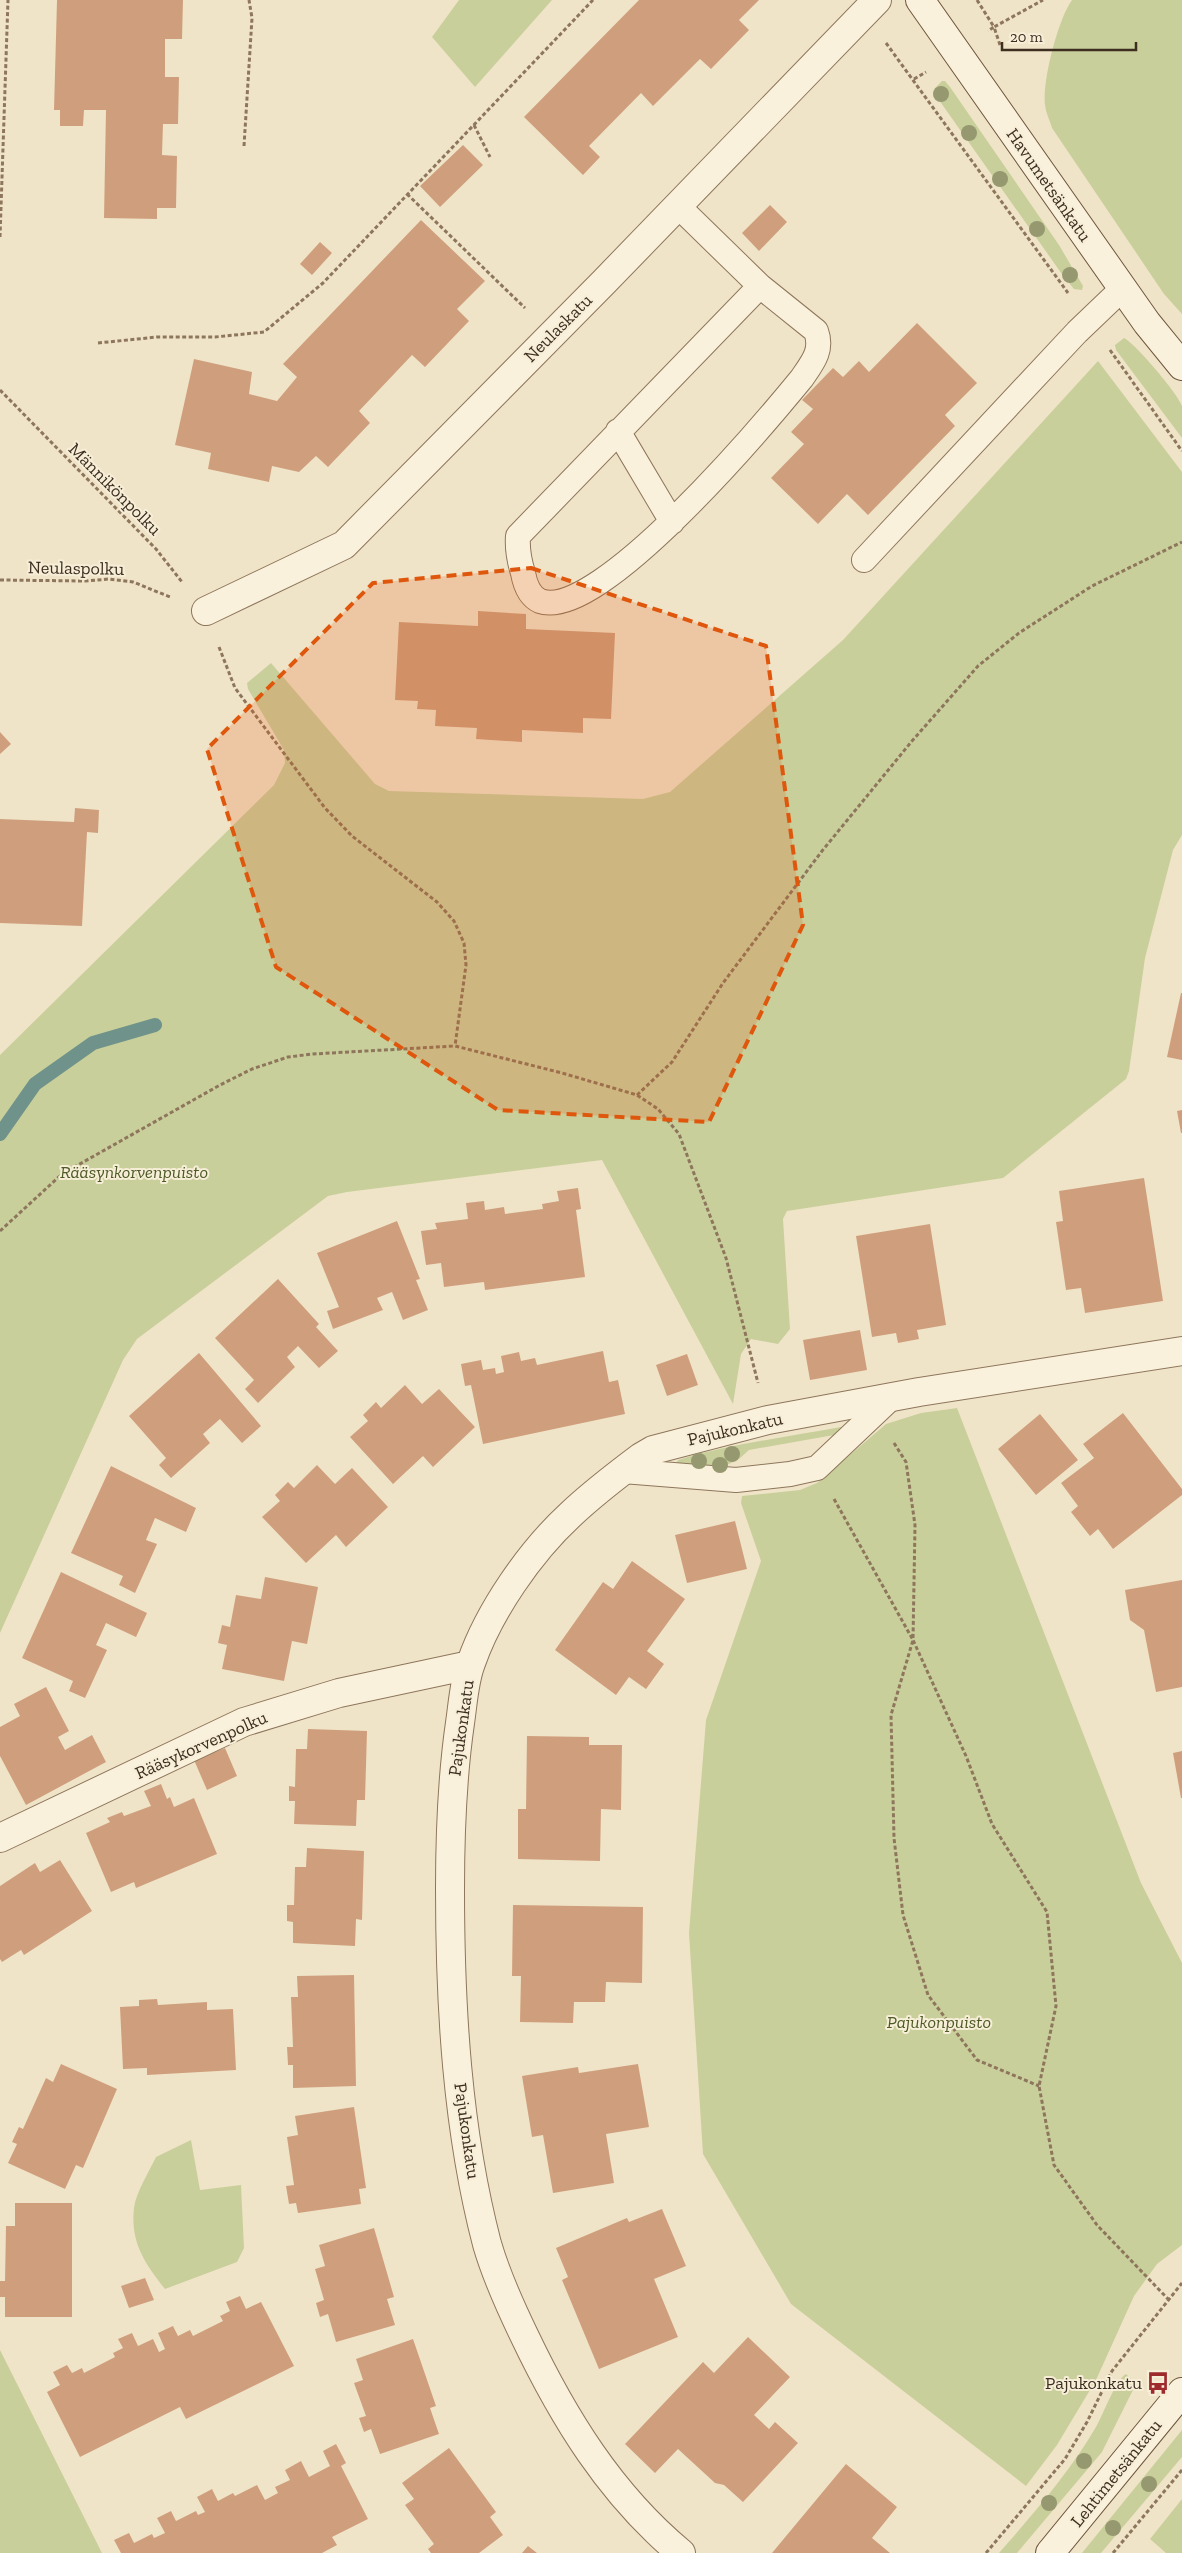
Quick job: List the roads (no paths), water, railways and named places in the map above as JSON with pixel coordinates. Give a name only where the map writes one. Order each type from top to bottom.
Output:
[{"type":"street","name":"Havumetsänkatu","points":[[920,0],[1122,289],[1182,366]]},
{"type":"street","name":"Neulaskatu","points":[[206,611],[344,544],[678,205],[869,6]]},
{"type":"street","name":"Pajukonkatu","points":[[681,2553],[662,2537],[621,2494],[591,2455],[558,2403],[509,2303],[488,2246],[468,2151],[450,1956],[450,1855],[454,1767],[470,1665],[486,1628],[507,1592],[540,1548],[567,1517],[641,1457],[660,1448],[768,1420],[883,1406],[1182,1351]]},
{"type":"street","name":"Rääsykorvenpolku","points":[[0,1838],[244,1722],[340,1693],[470,1665]]},
{"type":"street","name":"Lehtimetsänkatu","points":[[1050,2553],[1182,2392]]},
{"type":"lane","points":[[678,205],[760,286],[816,331],[820,340],[819,350],[802,378],[778,407],[672,522],[614,573],[581,594],[565,600],[542,601],[534,597],[526,584],[517,550],[518,536],[760,286]]},
{"type":"lane","points":[[864,560],[1088,321],[1122,289]]},
{"type":"lane","points":[[618,431],[672,522]]},
{"type":"lane","points":[[623,1471],[736,1480],[790,1474],[817,1468],[883,1406]]},
{"type":"waterway","points":[[0,1134],[35,1084],[93,1043],[155,1025]]},
{"type":"place","name":"Pajukonkatu","points":[[1158,2383]]},
{"type":"park label","name":"Rääsynkorvenpuisto","points":[[134,1172]]},
{"type":"park label","name":"Pajukonpuisto","points":[[939,2022]]}]
